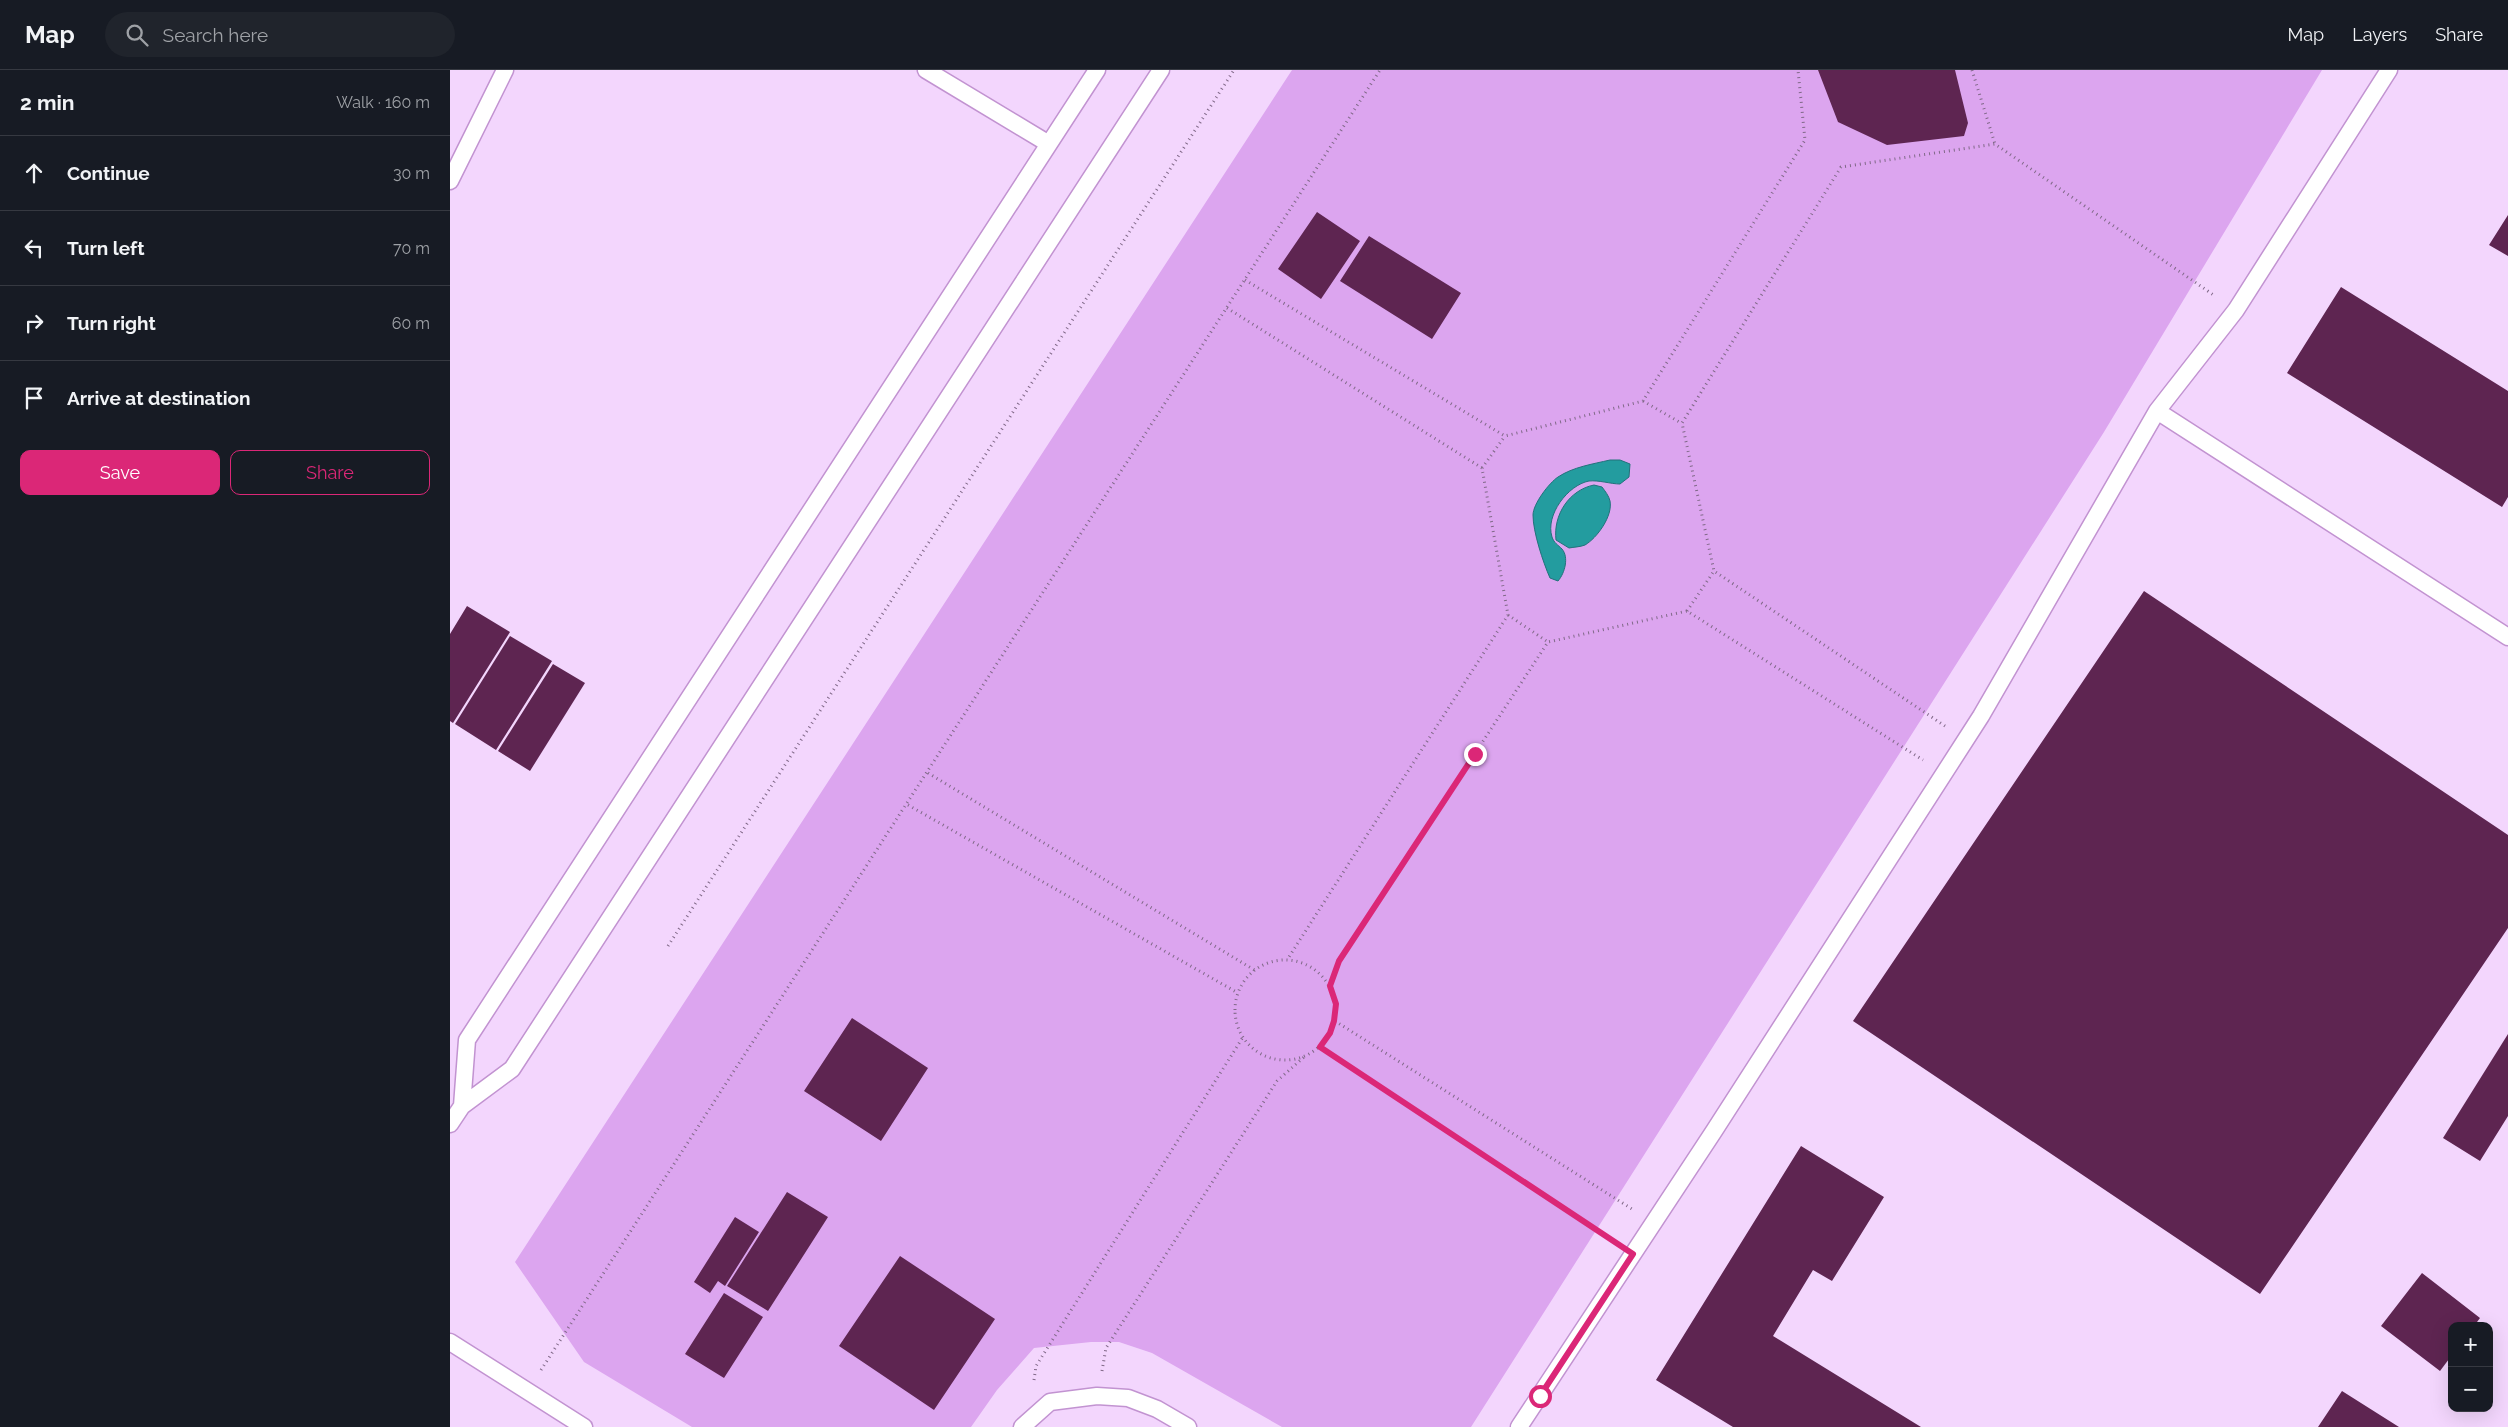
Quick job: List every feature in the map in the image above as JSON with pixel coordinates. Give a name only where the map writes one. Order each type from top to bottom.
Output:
[{"type":"lane","points":[[450,181],[505,70]]},
{"type":"lane","points":[[926,70],[1049,144]]},
{"type":"lane","points":[[462,1106],[467,1040],[1097,70]]},
{"type":"lane","points":[[450,1124],[462,1106],[512,1070],[1161,70]]},
{"type":"lane","points":[[1520,1427],[1654,1223],[1965,740],[2157,411],[2236,310],[2389,70]]},
{"type":"lane","points":[[2157,411],[2508,637]]},
{"type":"lane","points":[[450,1342],[584,1427]]},
{"type":"lane","points":[[1025,1425],[1050,1402],[1097,1396],[1128,1398],[1157,1409],[1188,1427]]},
{"type":"path","points":[[668,946],[1234,70]]},
{"type":"path","points":[[527,1391],[908,805],[1380,70]]},
{"type":"path","points":[[1643,401],[1805,140],[1798,70]]},
{"type":"path","points":[[1972,70],[1995,144],[2236,310]]},
{"type":"path","points":[[1965,740],[1714,571],[1682,423],[1841,167],[1995,144]]},
{"type":"path","points":[[1245,280],[1505,436]]},
{"type":"path","points":[[1227,308],[1482,468]]},
{"type":"path","points":[[1287,960],[1508,615],[1482,468],[1505,436],[1643,401],[1682,423]]},
{"type":"path","points":[[1330,986],[1339,961],[1548,642],[1687,611],[1714,571]]},
{"type":"path","points":[[1687,611],[1944,773]]},
{"type":"path","points":[[1508,615],[1548,642]]},
{"type":"path","points":[[928,773],[1256,971]]},
{"type":"path","points":[[908,805],[1238,993]]},
{"type":"path","points":[[1097,1396],[1106,1348],[1277,1081],[1304,1057],[1320,1047],[1330,1033],[1336,1004],[1330,986],[1319,972],[1304,963],[1287,960],[1268,963],[1247,978],[1238,993],[1236,1020],[1243,1037],[1263,1055],[1286,1060],[1304,1057]]},
{"type":"path","points":[[1334,1021],[1654,1223]]},
{"type":"path","points":[[1025,1425],[1036,1366],[1243,1037]]},
{"type":"path","points":[[1320,1047],[1633,1254]]},
{"type":"shaded area","points":[[1292,70],[2322,70],[2104,432],[1471,1427],[1282,1427],[1152,1353],[1119,1342],[1091,1342],[1034,1348],[997,1390],[971,1427],[692,1427],[584,1362],[515,1262]]},
{"type":"shaded area","points":[[1610,460],[1620,460],[1630,464],[1629,477],[1620,484],[1589,481],[1581,484],[1573,488],[1566,495],[1555,511],[1551,528],[1552,537],[1564,552],[1566,561],[1558,581],[1550,578],[1535,530],[1533,515],[1536,505],[1546,489],[1558,477],[1577,468]]},
{"type":"shaded area","points":[[1594,485],[1602,487],[1609,499],[1610,507],[1607,520],[1590,542],[1583,546],[1569,548],[1556,540],[1557,522],[1560,513],[1564,505],[1577,492]]},
{"type":"building","points":[[1818,70],[1955,70],[1968,123],[1964,136],[1887,145],[1838,122]]},
{"type":"building","points":[[1317,212],[1360,241],[1321,299],[1278,269]]},
{"type":"building","points":[[2508,215],[2508,256],[2489,245]]},
{"type":"building","points":[[1369,236],[1461,293],[1432,339],[1340,281]]},
{"type":"building","points":[[2341,287],[2508,391],[2508,497],[2502,507],[2287,373]]},
{"type":"building","points":[[2144,591],[2508,835],[2508,928],[2260,1294],[1853,1021]]},
{"type":"building","points":[[467,606],[510,632],[453,723],[450,721],[450,634]]},
{"type":"building","points":[[510,636],[552,661],[496,750],[455,724]]},
{"type":"building","points":[[553,664],[585,683],[530,771],[498,751]]},
{"type":"building","points":[[852,1018],[928,1068],[881,1141],[804,1091]]},
{"type":"building","points":[[2508,1034],[2508,1116],[2480,1161],[2443,1138]]},
{"type":"building","points":[[1801,1146],[1884,1197],[1832,1281],[1813,1270],[1773,1336],[1921,1427],[1733,1427],[1656,1380]]},
{"type":"building","points":[[787,1192],[828,1217],[768,1311],[727,1286]]},
{"type":"building","points":[[735,1217],[759,1232],[725,1286],[718,1281],[710,1293],[694,1282]]},
{"type":"building","points":[[900,1256],[995,1319],[934,1410],[839,1346]]},
{"type":"building","points":[[2422,1273],[2480,1318],[2477,1322],[2448,1322],[2448,1360],[2440,1371],[2381,1326]]},
{"type":"building","points":[[724,1293],[763,1317],[724,1378],[685,1354]]},
{"type":"building","points":[[2342,1391],[2399,1427],[2318,1427]]},
{"type":"route","points":[[1475,754],[1339,961],[1330,986],[1336,1004],[1334,1021],[1330,1033],[1320,1047],[1633,1254],[1540,1396]]}]
